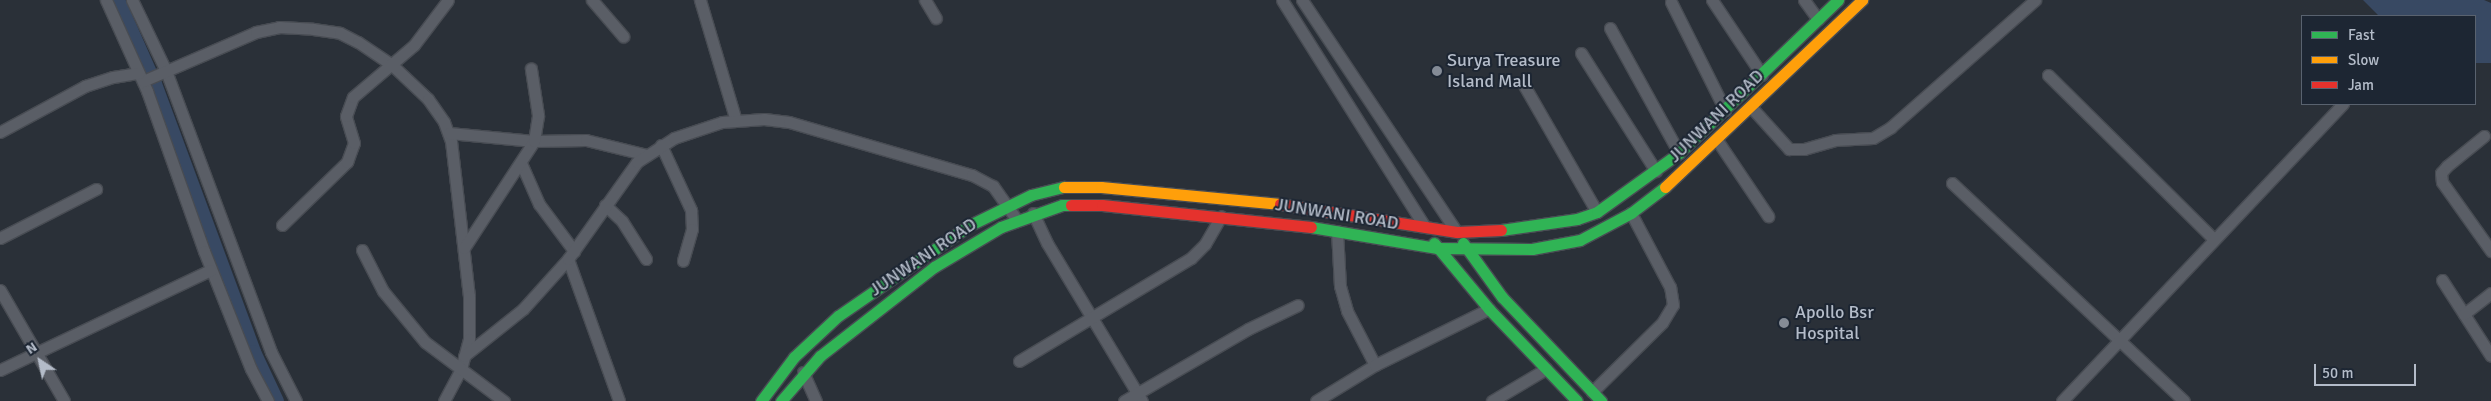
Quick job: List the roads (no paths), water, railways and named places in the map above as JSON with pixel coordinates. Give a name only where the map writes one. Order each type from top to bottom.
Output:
[{"type":"main road","name":"JUNWANI ROAD","points":[[761,401],[800,351],[838,316],[970,224],[1008,205],[1060,187],[1101,187],[1279,204],[1457,232],[1530,228],[1598,212],[1679,154],[1762,76],[1838,0]]},
{"type":"main road","name":"JUNWANI ROAD","points":[[781,401],[803,372],[845,334],[914,282],[972,242],[1033,213],[1062,204],[1102,204],[1221,216],[1337,231],[1437,248],[1468,250],[1556,246],[1601,231],[1631,213],[1678,177],[1862,0]]},
{"type":"main road","points":[[1425,227],[1437,248],[1489,309],[1577,401]]},
{"type":"main road","points":[[1457,232],[1502,297],[1601,401]]},
{"type":"main road","points":[[905,269],[914,282]]},
{"type":"street","points":[[106,0],[143,78],[211,270],[251,369],[268,401]]},
{"type":"street","points":[[132,0],[163,72],[271,352],[296,401]]},
{"type":"street","points":[[282,225],[347,162],[354,143],[346,116],[353,96],[414,45],[448,0]]},
{"type":"street","points":[[592,0],[623,36]]},
{"type":"street","points":[[700,0],[736,121]]},
{"type":"street","points":[[925,0],[936,18]]},
{"type":"street","points":[[1282,0],[1367,132],[1425,227]]},
{"type":"street","points":[[1302,0],[1457,232]]},
{"type":"street","points":[[1712,0],[1762,76]]},
{"type":"street","points":[[1804,0],[1818,19]]},
{"type":"street","points":[[1751,107],[1789,149],[1804,149],[1840,139],[1873,138],[1891,127],[2035,0]]},
{"type":"street","points":[[1671,2],[1725,110]]},
{"type":"street","points":[[0,132],[85,86],[113,77],[143,78],[163,72],[256,32],[279,27],[340,33],[392,64],[428,99],[449,133],[469,296],[469,339],[461,369],[444,401]]},
{"type":"street","points":[[1610,28],[1679,154]]},
{"type":"street","points":[[1581,53],[1656,171]]},
{"type":"street","points":[[464,248],[534,141],[538,115],[532,69]]},
{"type":"street","points":[[2048,75],[2214,238]]},
{"type":"street","points":[[1525,87],[1598,212]]},
{"type":"street","points":[[2062,401],[2214,238],[2342,105]]},
{"type":"street","points":[[464,356],[523,309],[571,255],[637,162],[661,145],[682,135],[736,121],[764,119],[797,124],[972,175],[993,186],[1017,220]]},
{"type":"street","points":[[1367,132],[1383,123]]},
{"type":"street","points":[[449,133],[534,141],[586,140],[647,154]]},
{"type":"street","points":[[2484,136],[2441,173],[2442,182],[2491,251]]},
{"type":"street","points":[[1717,140],[1768,216]]},
{"type":"street","points":[[661,145],[690,210],[692,229],[683,261]]},
{"type":"street","points":[[521,163],[539,204],[571,255],[618,401]]},
{"type":"street","points":[[1952,182],[2184,401]]},
{"type":"street","points":[[0,238],[96,189]]},
{"type":"street","points":[[606,205],[622,221],[646,259]]},
{"type":"street","points":[[1033,213],[1090,316],[1140,397]]},
{"type":"street","points":[[1592,392],[1662,322],[1673,305],[1670,287],[1631,213]]},
{"type":"street","points":[[1019,361],[1090,316],[1164,276],[1190,258],[1205,244],[1221,216]]},
{"type":"street","points":[[1337,231],[1340,286],[1347,311],[1374,365]]},
{"type":"street","points":[[362,250],[383,291],[425,342],[504,401]]},
{"type":"street","points":[[0,370],[211,270]]},
{"type":"street","points":[[2442,280],[2491,356]]},
{"type":"street","points":[[0,290],[38,352],[64,401]]},
{"type":"street","points":[[2464,314],[2491,293]]},
{"type":"street","points":[[1124,401],[1140,397],[1248,329],[1298,305]]},
{"type":"street","points":[[1316,401],[1374,365],[1489,309]]},
{"type":"street","points":[[1492,401],[1546,369]]},
{"type":"street","points":[[803,372],[816,401]]},
{"type":"water","points":[[2363,0],[2484,0],[2491,3],[2491,63],[2476,63],[2476,15],[2378,15]]},
{"type":"waterway","points":[[118,0],[155,84],[254,352],[277,401]]},
{"type":"place","name":"Surya Treasure Island Mall","points":[[1437,71]]},
{"type":"place","name":"Apollo Bsr Hospital","points":[[1784,323]]}]
